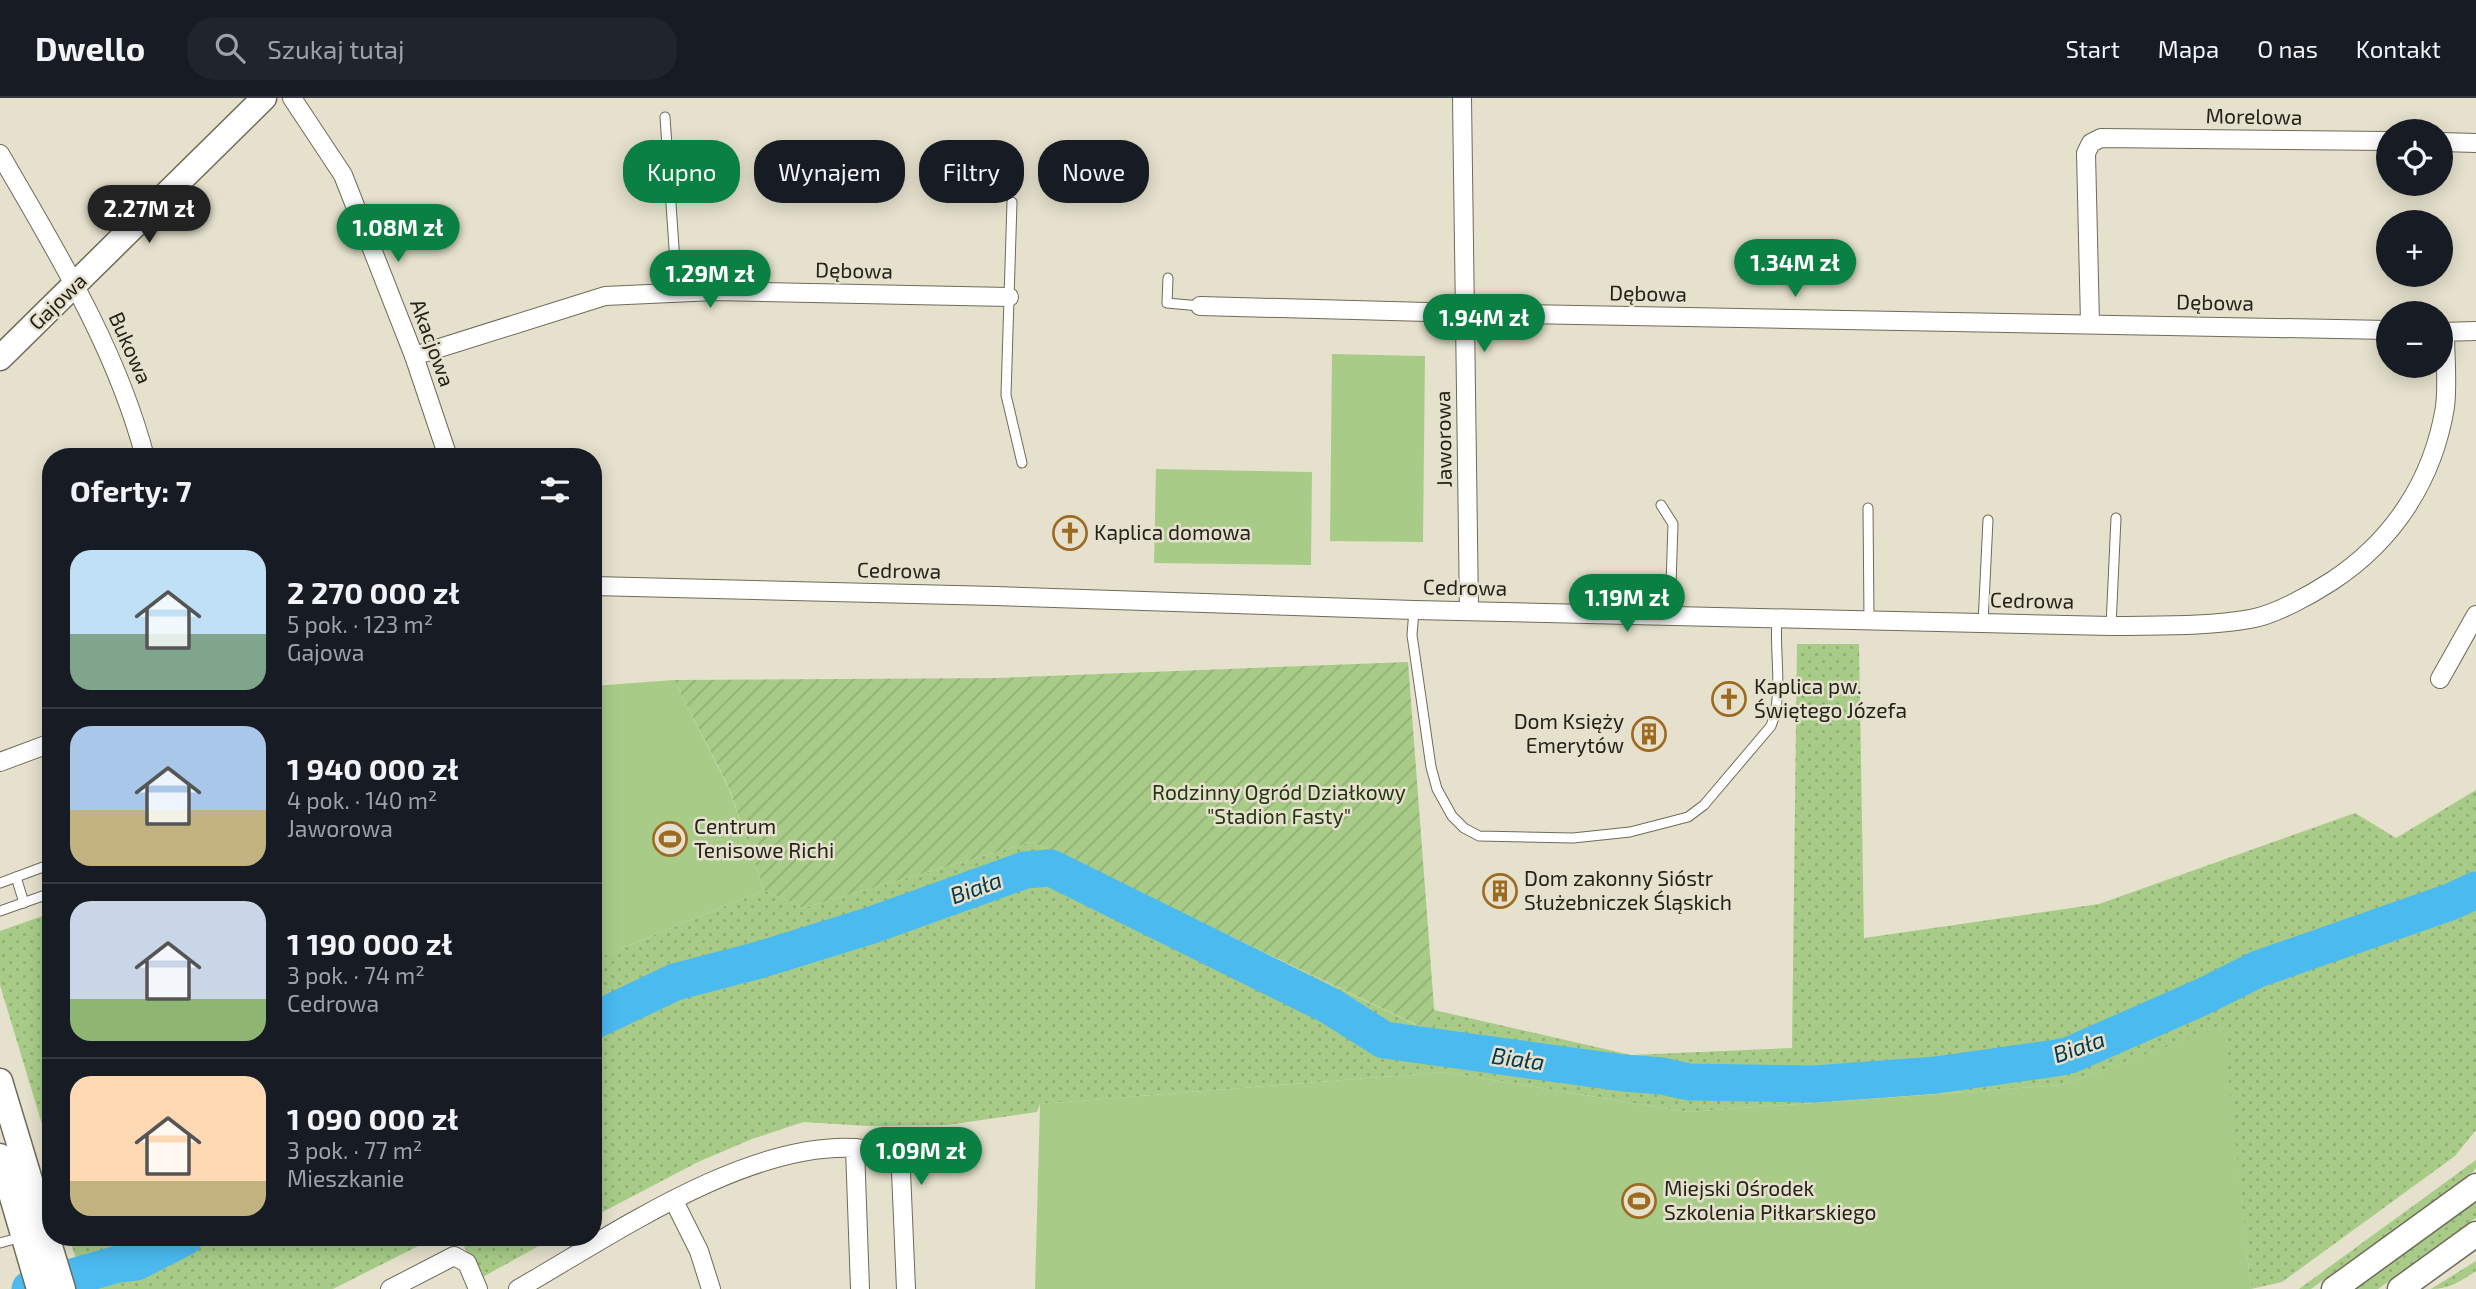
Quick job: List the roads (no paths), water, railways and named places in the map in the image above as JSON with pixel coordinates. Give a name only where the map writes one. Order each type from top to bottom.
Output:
[{"type":"main road","name":"Gajowa","points":[[0,358],[264,98]]},
{"type":"main road","points":[[0,1081],[25,1244],[63,1289]]},
{"type":"main road","points":[[0,1156],[39,1289]]},
{"type":"main road","points":[[2334,1289],[2476,1186]]},
{"type":"main road","points":[[2400,1289],[2476,1234]]},
{"type":"street","name":"Akacjowa","points":[[292,98],[343,175],[414,356],[445,448]]},
{"type":"street","name":"Jaworowa","points":[[1462,98],[1469,611]]},
{"type":"street","name":"Morelowa","points":[[2090,323],[2086,153],[2091,143],[2101,138],[2376,141]]},
{"type":"street","points":[[2453,142],[2476,143]]},
{"type":"street","name":"Bukowa","points":[[0,153],[75,286],[129,401],[142,448]]},
{"type":"street","name":"Dębowa","points":[[414,356],[605,296],[677,291],[1009,297]]},
{"type":"street","name":"Dębowa","points":[[1200,306],[2376,330]]},
{"type":"street","points":[[2453,332],[2476,331]]},
{"type":"street","name":"Cedrowa","points":[[602,586],[1414,610],[2112,626],[2184,625],[2253,619],[2310,595],[2358,563],[2388,534],[2417,491],[2435,450],[2445,404],[2444,378]]},
{"type":"street","points":[[2440,679],[2476,615]]},
{"type":"street","points":[[0,762],[42,746]]},
{"type":"street","points":[[602,1242],[730,1173],[799,1152],[831,1147],[884,1151],[901,1171],[906,1289]]},
{"type":"street","points":[[855,1148],[860,1289]]},
{"type":"street","points":[[674,1201],[699,1251],[711,1289]]},
{"type":"street","points":[[518,1289],[594,1246]]},
{"type":"street","points":[[390,1289],[454,1256],[467,1263],[478,1289]]},
{"type":"lane","points":[[664,117],[677,291]]},
{"type":"lane","points":[[1012,203],[1006,395],[1022,463]]},
{"type":"lane","points":[[1168,278],[1167,303],[1200,306]]},
{"type":"lane","points":[[1661,505],[1673,524],[1670,616]]},
{"type":"lane","points":[[1868,508],[1869,619]]},
{"type":"lane","points":[[2112,626],[2116,518]]},
{"type":"lane","points":[[1983,623],[1988,520]]},
{"type":"lane","points":[[1414,610],[1412,635],[1431,767],[1437,789],[1452,816],[1464,828],[1479,836],[1573,838],[1630,832],[1688,817],[1704,805],[1764,736],[1776,714],[1777,619]]},
{"type":"lane","points":[[0,883],[42,867]]},
{"type":"lane","points":[[16,877],[24,903]]},
{"type":"lane","points":[[0,911],[42,896]]},
{"type":"waterway","name":"Biała","points":[[602,1017],[675,982],[759,960],[872,925],[1025,870],[1051,868],[1330,1006],[1384,1040],[1662,1076],[1689,1082],[1815,1084],[1936,1075],[2070,1055],[2202,997],[2258,969],[2450,902],[2476,890]]},
{"type":"waterway","name":"Biała","points":[[30,1289],[118,1264],[136,1262],[167,1246]]},
{"type":"place","name":"Kaplica domowa","points":[[1070,533]]},
{"type":"place","name":"Kaplica pw. Świętego Józefa","points":[[1729,699]]},
{"type":"place","name":"Dom Księży Emerytów","points":[[1649,734]]},
{"type":"place","name":"Centrum Tenisowe Richi","points":[[670,839]]},
{"type":"place","name":"Dom zakonny Sióstr Służebniczek Śląskich","points":[[1500,891]]},
{"type":"place","name":"Miejski Ośrodek Szkolenia Piłkarskiego","points":[[1639,1201]]},
{"type":"park label","name":"Rodzinny Ogród Działkowy \"Stadion Fasty\"","points":[[1279,805]]}]
